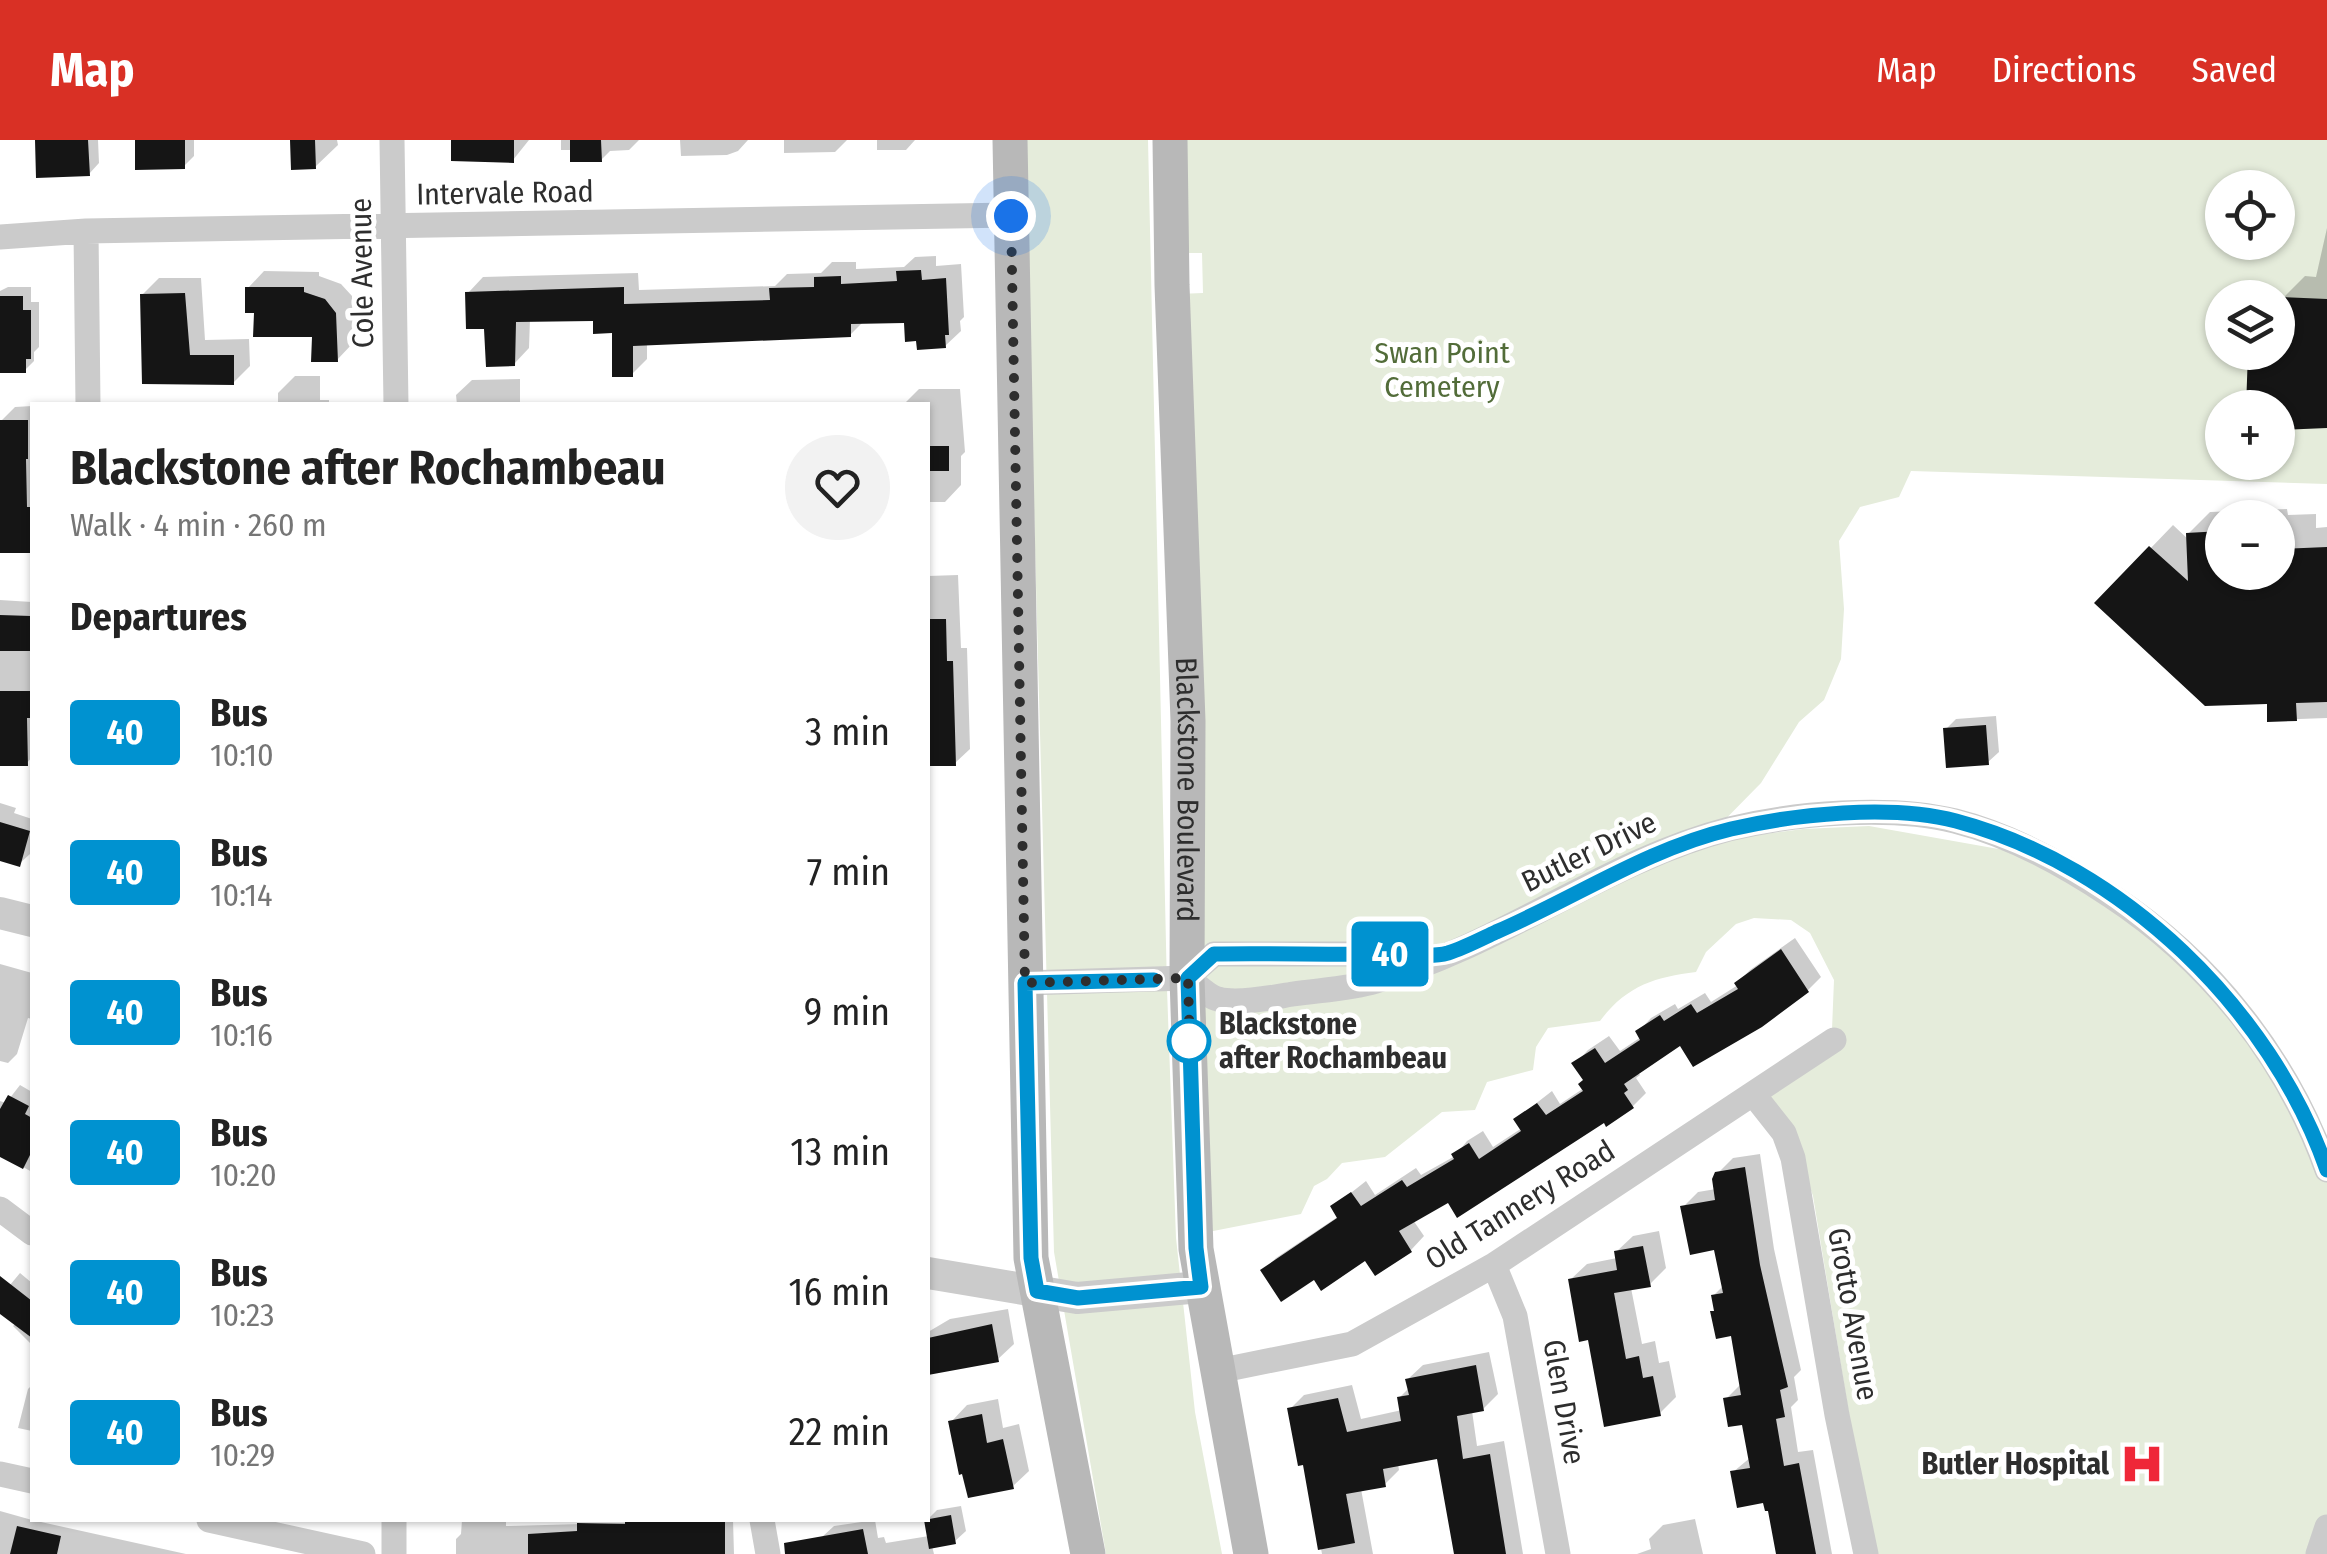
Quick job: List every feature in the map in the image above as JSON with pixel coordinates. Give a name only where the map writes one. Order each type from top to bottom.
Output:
[{"type":"main road","points":[[1010,140],[1031,1258],[1088,1554]]},
{"type":"main road","name":"Blackstone Boulevard","points":[[1170,140],[1188,721],[1188,978],[1196,1248],[1251,1554]]},
{"type":"street","name":"Cole Avenue","points":[[392,140],[396,402]]},
{"type":"street","name":"Intervale Road","points":[[0,237],[86,231],[1011,216]]},
{"type":"street","points":[[86,231],[88,402]]},
{"type":"street","name":"Butler Drive","points":[[1025,983],[1188,978],[1217,1000],[1259,999],[1375,982],[1520,922],[1676,845],[1730,829],[1833,814],[1952,820],[1999,835],[2088,881],[2142,916],[2200,968],[2262,1043],[2297,1102],[2327,1170]]},
{"type":"street","points":[[0,913],[30,921]]},
{"type":"street","name":"Butler Drive","points":[[1188,978],[1214,954],[1445,954]]},
{"type":"street","name":"Old Tannery Road","points":[[1218,1371],[1352,1344],[1494,1265],[1834,1040]]},
{"type":"street","name":"Grotto Avenue","points":[[1754,1095],[1784,1132],[1793,1158],[1837,1415],[1866,1554]]},
{"type":"street","points":[[0,1208],[30,1231]]},
{"type":"street","name":"Glen Drive","points":[[1494,1265],[1516,1316],[1558,1554]]},
{"type":"street","points":[[930,1273],[1078,1298],[1201,1287]]},
{"type":"street","points":[[0,1474],[30,1481]]},
{"type":"street","points":[[218,1522],[363,1554]]},
{"type":"street","points":[[394,1522],[394,1554]]},
{"type":"street","points":[[762,1522],[768,1554]]},
{"type":"street","points":[[2318,1554],[2327,1527]]},
{"type":"green space","points":[[1024,140],[1148,140],[1176,1238],[1195,1412],[1222,1554],[1106,1554],[1054,1252]]},
{"type":"green space","name":"Swan Point Cemetery","points":[[1174,140],[2327,140],[2327,484],[1911,471],[1899,497],[1860,507],[1839,541],[1844,609],[1841,659],[1824,700],[1799,722],[1761,783],[1703,842],[1803,829],[1869,826],[2021,853],[2148,929],[2202,970],[2327,1156],[2327,1537],[2321,1554],[1872,1554],[1813,1196],[1795,1145],[1764,1101],[1831,1054],[1834,980],[1810,933],[1791,920],[1754,918],[1736,924],[1706,952],[1696,972],[1642,985],[1620,999],[1600,1021],[1548,1028],[1536,1047],[1533,1070],[1487,1082],[1475,1110],[1442,1112],[1385,1157],[1342,1163],[1314,1186],[1301,1214],[1203,1233],[1178,294],[1203,293],[1202,253],[1178,253]]},
{"type":"building","points":[[35,140],[88,140],[90,176],[36,178]]},
{"type":"building","points":[[135,140],[185,140],[185,169],[135,170]]},
{"type":"building","points":[[290,140],[315,140],[316,169],[291,170]]},
{"type":"building","points":[[451,140],[514,140],[514,163],[451,161]]},
{"type":"building","points":[[570,140],[601,140],[602,162],[570,162]]},
{"type":"building","points":[[921,270],[922,280],[946,278],[946,348],[917,350],[916,341],[905,342],[904,323],[851,324],[851,337],[633,346],[633,377],[612,377],[612,333],[593,334],[593,321],[516,322],[515,366],[486,367],[484,329],[466,329],[465,292],[624,287],[624,304],[770,300],[769,288],[814,287],[814,277],[841,276],[841,284],[897,281],[896,271]]},
{"type":"building","points":[[245,287],[304,287],[304,292],[325,299],[336,313],[338,362],[311,362],[312,337],[253,337],[254,313],[245,313]]},
{"type":"building","points":[[185,293],[190,355],[234,355],[234,385],[142,384],[140,294]]},
{"type":"building","points":[[0,296],[23,296],[23,310],[31,310],[31,359],[26,359],[26,373],[0,373]]},
{"type":"building","points":[[2295,298],[2327,299],[2327,428],[2295,429],[2295,390],[2247,390],[2247,370],[2295,370]]},
{"type":"building","points":[[0,420],[28,420],[30,553],[0,553]]},
{"type":"building","points":[[930,446],[949,446],[949,471],[930,471]]},
{"type":"building","points":[[2205,532],[2205,590],[2295,590],[2295,548],[2327,547],[2327,702],[2296,703],[2297,721],[2267,722],[2267,704],[2205,706],[2094,603],[2149,546],[2188,581],[2186,533]]},
{"type":"building","points":[[0,615],[30,616],[30,651],[0,651]]},
{"type":"building","points":[[930,619],[946,619],[947,661],[953,661],[956,766],[930,766]]},
{"type":"building","points":[[0,691],[30,691],[28,766],[0,766]]},
{"type":"building","points":[[1986,725],[1989,765],[1946,768],[1943,728]]},
{"type":"building","points":[[0,822],[30,831],[20,867],[0,861]]},
{"type":"building","points":[[1781,949],[1809,992],[1762,1027],[1693,1067],[1680,1046],[1624,1084],[1628,1090],[1624,1093],[1634,1108],[1606,1127],[1604,1123],[1457,1218],[1448,1203],[1399,1231],[1412,1252],[1375,1276],[1365,1261],[1321,1291],[1314,1280],[1281,1302],[1260,1270],[1337,1218],[1330,1206],[1351,1192],[1361,1206],[1402,1180],[1407,1187],[1454,1159],[1451,1154],[1469,1143],[1479,1159],[1521,1131],[1513,1119],[1537,1103],[1546,1115],[1583,1091],[1578,1084],[1583,1080],[1571,1063],[1595,1048],[1605,1063],[1640,1040],[1635,1031],[1660,1015],[1664,1021],[1691,1004],[1697,1013],[1738,989],[1734,983]]},
{"type":"building","points":[[8,1095],[29,1106],[25,1114],[30,1117],[30,1155],[23,1169],[0,1157],[0,1109]]},
{"type":"building","points":[[1745,1167],[1760,1265],[1788,1387],[1780,1390],[1785,1417],[1776,1419],[1784,1466],[1799,1463],[1816,1554],[1776,1554],[1763,1503],[1737,1508],[1730,1471],[1750,1468],[1742,1425],[1728,1427],[1723,1398],[1741,1395],[1731,1336],[1716,1339],[1710,1311],[1714,1311],[1711,1295],[1723,1293],[1714,1250],[1690,1255],[1680,1206],[1715,1200],[1715,1172]]},
{"type":"building","points":[[1643,1246],[1651,1287],[1614,1293],[1626,1359],[1639,1356],[1643,1378],[1653,1376],[1661,1416],[1604,1427],[1588,1340],[1579,1342],[1568,1279],[1617,1270],[1614,1251]]},
{"type":"building","points":[[0,1276],[30,1299],[30,1336],[0,1314]]},
{"type":"building","points":[[992,1324],[999,1362],[930,1375],[930,1338]]},
{"type":"building","points":[[1476,1365],[1484,1411],[1457,1416],[1463,1459],[1490,1454],[1506,1554],[1454,1554],[1437,1459],[1383,1469],[1386,1487],[1346,1494],[1355,1543],[1318,1550],[1303,1465],[1298,1466],[1287,1408],[1338,1398],[1347,1432],[1401,1421],[1397,1397],[1409,1395],[1405,1379]]},
{"type":"building","points":[[982,1414],[987,1443],[1003,1439],[1014,1489],[968,1498],[948,1421]]},
{"type":"building","points":[[951,1515],[956,1544],[929,1549],[924,1522]]},
{"type":"building","points":[[725,1522],[725,1554],[528,1554],[528,1534],[577,1531],[577,1523]]},
{"type":"building","points":[[17,1526],[61,1536],[57,1554],[10,1554]]},
{"type":"building","points":[[863,1529],[868,1554],[785,1554],[784,1543]]},
{"type":"bus line","name":"40","points":[[1154,980],[1025,983],[1031,1258],[1037,1291],[1078,1298],[1201,1287],[1196,1248],[1188,978],[1214,954],[1445,954],[1520,922],[1676,845],[1786,818],[1833,814],[1952,820],[2031,849],[2142,916],[2200,968],[2262,1043],[2297,1102],[2327,1170]]},
{"type":"place","name":"Blackstone after Rochambeau","points":[[1189,1041]]},
{"type":"place","name":"Butler Hospital","points":[[2142,1464]]},
{"type":"route","points":[[1011,216],[1025,983],[1188,978],[1190,1055],[1189,1041]]}]
